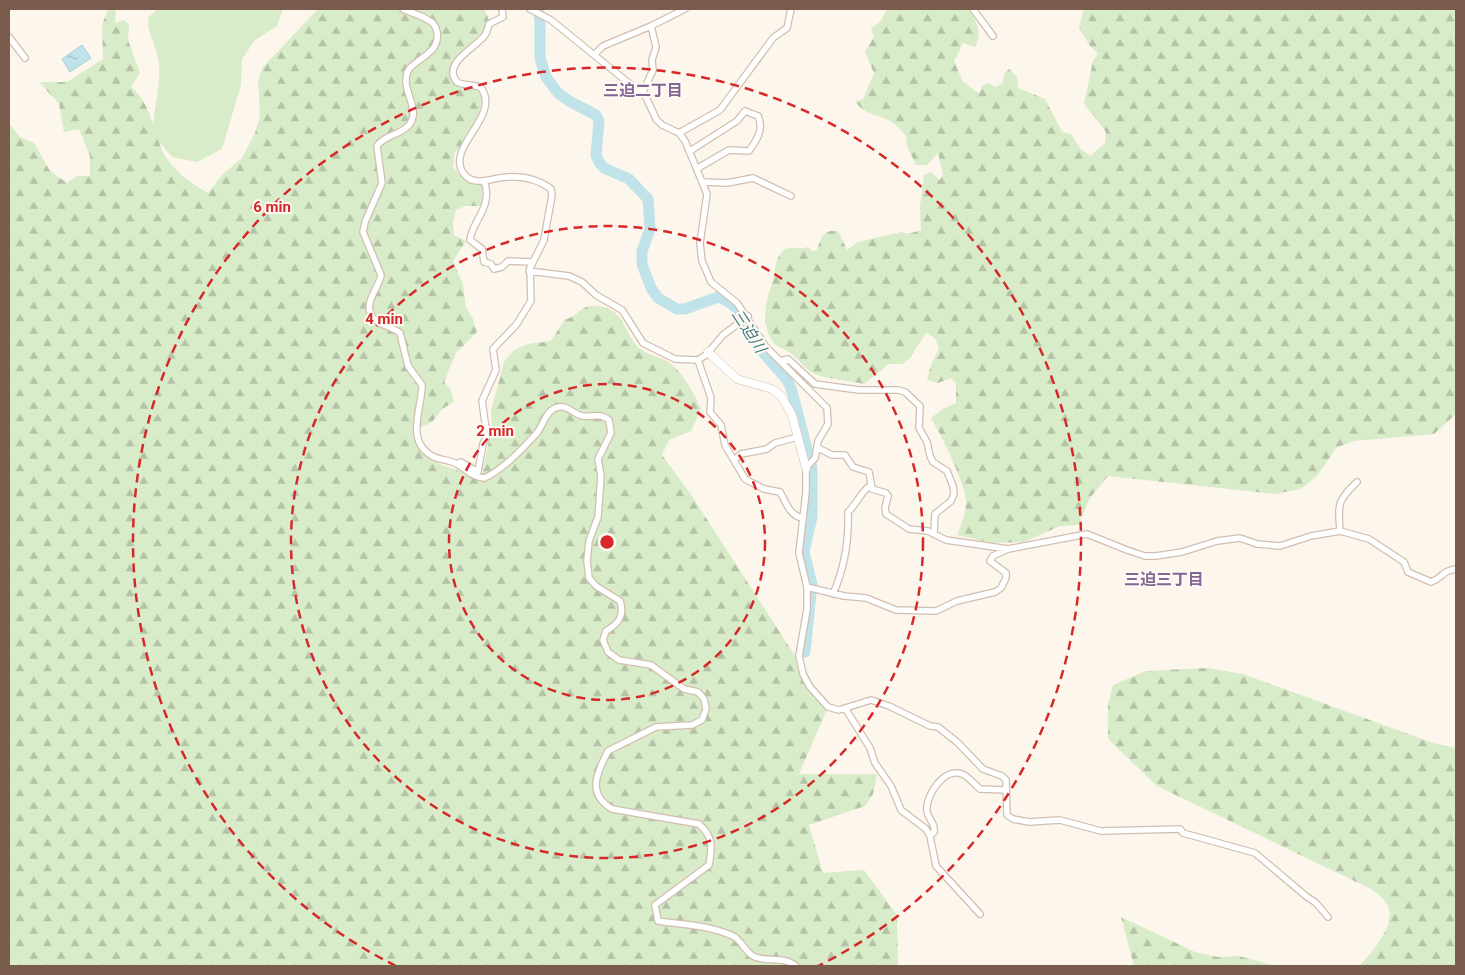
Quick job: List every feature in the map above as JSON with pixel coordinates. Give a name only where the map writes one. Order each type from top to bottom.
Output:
[{"type":"street","points":[[403,9],[431,22],[436,29],[437,38],[431,51],[412,66],[407,74],[406,82],[414,108],[414,117],[410,124],[382,140],[377,146],[382,184],[365,222],[364,232],[381,275],[380,282],[372,292],[370,309],[375,319],[400,333],[408,366],[422,385],[415,424],[419,441],[425,451],[435,457],[457,464],[474,477],[484,478],[530,440],[539,430],[549,413],[559,407],[566,407],[577,415],[602,416],[609,420],[611,433],[598,459],[601,476],[598,517],[588,542],[587,561],[590,578],[596,586],[620,601],[623,611],[618,624],[606,632],[604,640],[608,652],[619,660],[651,665],[684,689],[698,692],[704,699],[706,709],[702,720],[692,725],[656,726],[608,751],[596,785],[596,794],[601,802],[612,809],[699,824],[708,833],[712,848],[709,865],[654,905],[658,921],[689,923],[730,934],[736,937],[747,951],[756,957],[790,962],[796,966]]},
{"type":"street","points":[[457,464],[461,462],[478,472],[483,444],[487,436],[482,401],[496,370],[493,349],[527,311],[532,292],[530,271],[532,262],[544,240],[551,189],[532,179],[509,176],[484,181],[467,176],[462,170],[460,162],[465,144],[482,115],[484,104],[483,90],[480,87],[460,84],[455,80],[453,72],[467,50],[485,35],[489,24],[503,17],[502,9]]},
{"type":"street","points":[[594,56],[603,46],[651,26],[685,9]]},
{"type":"street","points":[[679,133],[710,116],[728,102],[773,38],[787,28],[791,9]]},
{"type":"street","points":[[973,9],[992,36]]},
{"type":"street","points":[[533,11],[544,17],[646,97],[652,114],[659,122],[679,133],[690,151],[708,194],[700,243],[702,262],[711,282],[737,303],[744,318],[766,347],[827,408],[828,424],[820,436],[815,458],[807,466]]},
{"type":"street","points":[[642,94],[653,70],[652,60],[656,47],[651,26]]},
{"type":"street","points":[[9,37],[25,58]]},
{"type":"street","points":[[690,151],[737,120],[745,111],[758,116],[760,121],[759,137],[749,151],[729,150],[698,168]]},
{"type":"street","points":[[704,182],[727,183],[753,178],[791,196]]},
{"type":"street","points":[[484,181],[486,193],[482,215],[470,240],[482,249],[484,262],[491,264],[494,269],[502,267],[508,261],[532,262]]},
{"type":"street","points":[[530,271],[569,276],[582,282],[596,295],[622,310],[643,343],[675,359],[698,360],[723,335],[744,318]]},
{"type":"street","points":[[708,352],[737,379],[772,389],[781,396],[792,415],[807,466],[799,553],[810,588],[799,656],[803,674],[810,687],[828,707],[839,710],[872,700],[930,726],[938,727],[957,742],[983,769],[989,773],[1002,776],[1006,780],[1005,809],[1007,815],[1013,819],[1029,822],[1060,820],[1102,831],[1180,829],[1183,833],[1255,853],[1315,902],[1328,916]]},
{"type":"street","points":[[780,361],[788,359],[815,384],[859,390],[898,390],[906,392],[920,406],[920,428],[927,442],[930,456],[933,462],[947,471],[954,486],[954,494],[951,501],[935,514],[934,534]]},
{"type":"street","points":[[698,360],[711,398],[710,412],[722,425],[726,445],[745,479],[764,489],[780,492],[789,509],[796,517],[802,518]]},
{"type":"street","points":[[734,460],[741,454],[767,449],[775,443],[798,437]]},
{"type":"street","points":[[818,448],[832,455],[845,455],[853,466],[869,472],[874,491],[886,493],[888,496],[885,508],[889,518],[909,529],[928,531],[946,540],[1008,549]]},
{"type":"street","points":[[1340,532],[1339,509],[1341,497],[1357,482]]},
{"type":"street","points":[[833,594],[841,576],[846,554],[848,512],[855,506],[865,489],[871,485]]},
{"type":"street","points":[[810,588],[833,594],[866,598],[896,610],[936,611],[957,601],[995,592],[1001,588],[1006,578],[1006,573],[989,559],[1008,549],[1088,534],[1126,550],[1145,556],[1156,556],[1182,552],[1217,540],[1240,538],[1257,544],[1280,546],[1311,536],[1340,532],[1369,539],[1404,562],[1408,572],[1431,582],[1437,580],[1444,572],[1456,569]]},
{"type":"street","points":[[845,708],[870,748],[875,763],[891,786],[901,810],[926,829],[930,836],[936,866],[980,914]]},
{"type":"street","points":[[930,836],[935,828],[927,812],[928,800],[934,788],[947,776],[956,773],[963,774],[980,789],[1006,790]]},
{"type":"green space","points":[[108,9],[116,9],[115,23],[124,20],[129,24],[128,40],[140,73],[131,87],[143,100],[147,108],[162,150],[170,163],[182,175],[208,193],[224,173],[242,158],[255,133],[260,116],[258,80],[263,67],[318,9],[484,9],[489,20],[485,29],[461,54],[451,73],[455,84],[480,91],[481,99],[481,107],[475,121],[460,148],[455,152],[453,166],[462,177],[483,185],[481,206],[465,206],[456,210],[453,222],[454,235],[466,241],[453,261],[463,285],[466,307],[473,319],[477,332],[456,353],[444,382],[451,390],[454,402],[442,409],[432,422],[415,430],[420,446],[428,457],[434,461],[481,480],[492,426],[491,411],[504,362],[514,350],[528,344],[551,341],[565,319],[570,318],[586,307],[605,307],[612,310],[622,320],[637,346],[665,360],[677,369],[701,409],[691,431],[669,440],[662,455],[692,496],[828,707],[799,774],[877,774],[873,794],[865,806],[809,825],[823,873],[864,870],[897,915],[898,966],[9,966],[9,123],[20,137],[34,143],[50,171],[67,183],[77,176],[90,176],[90,156],[79,129],[64,132],[59,104],[39,82],[67,82],[103,59],[102,25]]},
{"type":"green space","points":[[157,9],[283,9],[277,26],[255,40],[242,59],[241,85],[222,149],[197,162],[172,157],[153,134],[159,81],[159,63],[149,30],[148,18]]},
{"type":"green space","points":[[887,9],[968,9],[978,27],[979,37],[975,47],[963,43],[954,61],[963,82],[979,93],[982,86],[989,83],[995,87],[1003,83],[1004,74],[1009,69],[1017,77],[1018,88],[1045,99],[1062,132],[1071,134],[1080,148],[1090,156],[1105,143],[1106,132],[1084,104],[1093,61],[1098,53],[1090,46],[1079,27],[1084,9],[1456,9],[1456,414],[1434,434],[1354,441],[1336,448],[1317,476],[1301,489],[1275,494],[1108,476],[1090,498],[1078,525],[1060,526],[1024,542],[991,543],[957,535],[965,510],[965,493],[952,459],[931,418],[943,409],[956,403],[956,383],[951,378],[938,383],[927,380],[931,365],[939,349],[935,338],[926,333],[909,359],[902,364],[889,364],[864,384],[827,378],[811,372],[788,351],[776,345],[771,339],[766,325],[767,301],[776,264],[784,250],[807,247],[813,251],[817,250],[820,241],[829,231],[838,231],[847,250],[858,242],[902,232],[908,234],[921,230],[920,206],[924,175],[931,172],[940,180],[943,174],[938,153],[927,165],[916,165],[907,146],[906,136],[899,128],[887,119],[863,109],[855,101],[863,99],[874,73],[865,52],[874,37],[871,29],[881,21]]},
{"type":"green space","points":[[1207,668],[1243,674],[1433,743],[1456,748],[1456,966],[1359,966],[1380,940],[1388,924],[1389,909],[1379,895],[1371,889],[1157,786],[1108,739],[1108,704],[1113,685],[1146,671]]},
{"type":"green space","points":[[1121,917],[1195,952],[1218,957],[1239,956],[1277,966],[1134,966]]},
{"type":"water","points":[[82,45],[91,58],[70,72],[62,59]]},
{"type":"waterway","name":"三迫川","points":[[538,9],[540,19],[540,58],[546,77],[558,93],[596,115],[599,121],[596,155],[599,162],[604,168],[629,179],[648,199],[650,229],[642,251],[642,264],[651,288],[658,298],[677,309],[685,309],[718,297],[727,301],[736,308],[760,349],[787,380],[791,388],[812,468],[812,517],[804,552],[812,584],[805,652]]},
{"type":"district","name":"三迫二丁目","points":[[643,90]]},
{"type":"district","name":"三迫三丁目","points":[[1164,579]]}]
